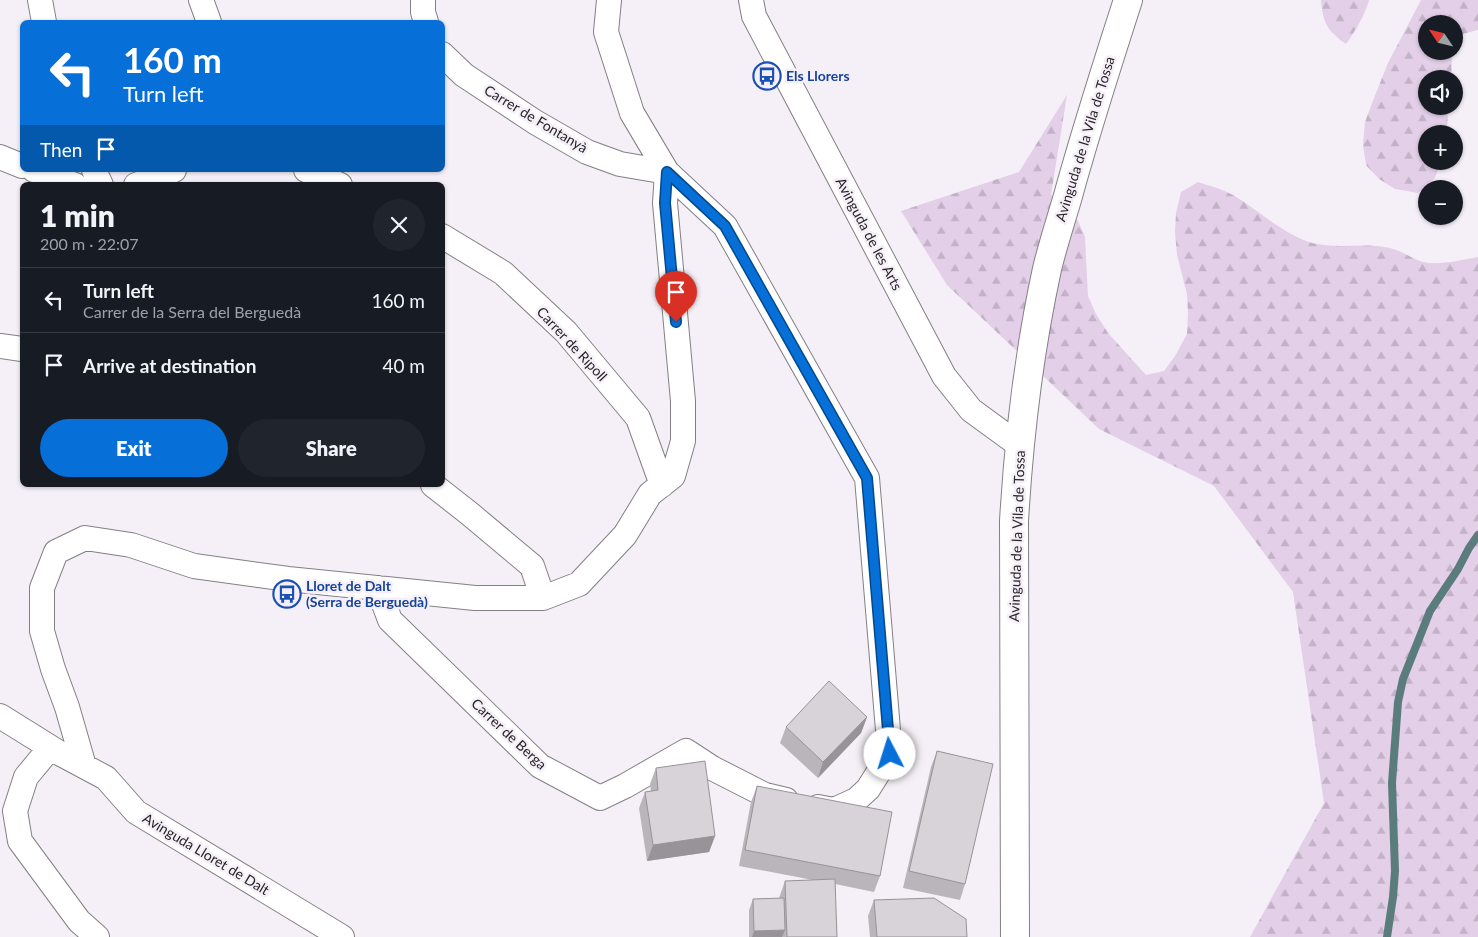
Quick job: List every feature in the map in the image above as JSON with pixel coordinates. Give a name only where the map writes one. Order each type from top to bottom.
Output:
[{"type":"main road","name":"Avinguda de la Vila de Tossa","points":[[1015,937],[1014,521],[1023,408],[1033,341],[1048,267],[1077,163],[1128,0]]},
{"type":"street","points":[[40,0],[44,20]]},
{"type":"street","points":[[201,0],[208,20]]},
{"type":"street","points":[[423,0],[425,20]]},
{"type":"street","points":[[84,766],[42,631],[42,588],[56,552],[86,538],[131,546],[194,566],[288,579],[475,598],[543,598],[579,584],[625,535],[650,494],[674,476],[683,441],[683,401],[665,203],[667,172],[632,113],[606,32],[609,0]]},
{"type":"street","name":"Avinguda de les Arts","points":[[751,0],[754,16],[944,376],[971,410],[1019,445]]},
{"type":"street","name":"Carrer de Fontanyà","points":[[445,57],[464,75],[535,122],[587,152],[620,164],[667,172]]},
{"type":"street","points":[[0,157],[20,165]]},
{"type":"street","points":[[39,172],[67,182]]},
{"type":"street","points":[[144,182],[169,172]]},
{"type":"street","points":[[313,172],[334,182]]},
{"type":"street","name":"Carrer de Berga","points":[[378,588],[390,620],[540,766],[600,798],[686,751],[712,768],[765,795],[834,810],[856,800],[868,789],[890,754],[867,478],[725,226],[667,172]]},
{"type":"street","name":"Carrer de Ripoll","points":[[445,238],[503,273],[566,332],[638,418],[662,485]]},
{"type":"street","points":[[0,346],[20,349]]},
{"type":"street","points":[[436,487],[532,566],[543,598]]},
{"type":"street","name":"Avinguda Lloret de Dalt","points":[[0,716],[50,748],[106,778],[136,812],[342,937]]},
{"type":"street","points":[[50,748],[26,777],[15,811],[20,842],[79,921],[97,937]]},
{"type":"green space","points":[[1321,0],[1369,0],[1365,12],[1346,44],[1334,35],[1327,26]]},
{"type":"green space","points":[[1421,0],[1478,0],[1478,30],[1463,34],[1463,15],[1418,15],[1418,60],[1452,60],[1451,70],[1418,70],[1418,115],[1448,115],[1447,125],[1418,125],[1418,170],[1438,170],[1433,180],[1418,180],[1418,193],[1395,189],[1379,179],[1366,165],[1363,145],[1365,122],[1388,63]]},
{"type":"green space","points":[[1067,95],[1051,195],[1067,207],[1078,221],[1085,237],[1088,296],[1096,314],[1108,333],[1146,375],[1164,371],[1187,334],[1187,294],[1177,255],[1176,213],[1181,192],[1198,182],[1233,195],[1280,228],[1308,242],[1331,246],[1378,246],[1390,248],[1419,261],[1429,263],[1478,257],[1478,937],[1250,937],[1324,803],[1293,592],[1214,486],[1099,429],[947,285],[901,211],[1019,172]]},
{"type":"building","points":[[829,681],[867,717],[823,762],[786,727]]},
{"type":"building","points":[[937,751],[993,764],[965,884],[909,871]]},
{"type":"building","points":[[705,761],[715,836],[653,845],[645,792],[658,790],[656,768]]},
{"type":"building","points":[[757,786],[892,812],[880,876],[745,850]]},
{"type":"building","points":[[835,879],[837,937],[787,937],[785,881]]},
{"type":"building","points":[[784,898],[785,930],[754,931],[753,899]]},
{"type":"building","points":[[934,898],[966,919],[967,937],[877,937],[874,900]]},
{"type":"waterway","points":[[1387,937],[1395,871],[1392,783],[1398,702],[1403,679],[1430,611],[1478,535]]},
{"type":"place","name":"Els Llorers","points":[[767,76]]},
{"type":"place","name":"Lloret de Dalt (Serra de Berguedà)","points":[[287,594]]},
{"type":"route","points":[[676,322],[665,203],[667,172],[725,226],[867,478],[890,754]]}]
